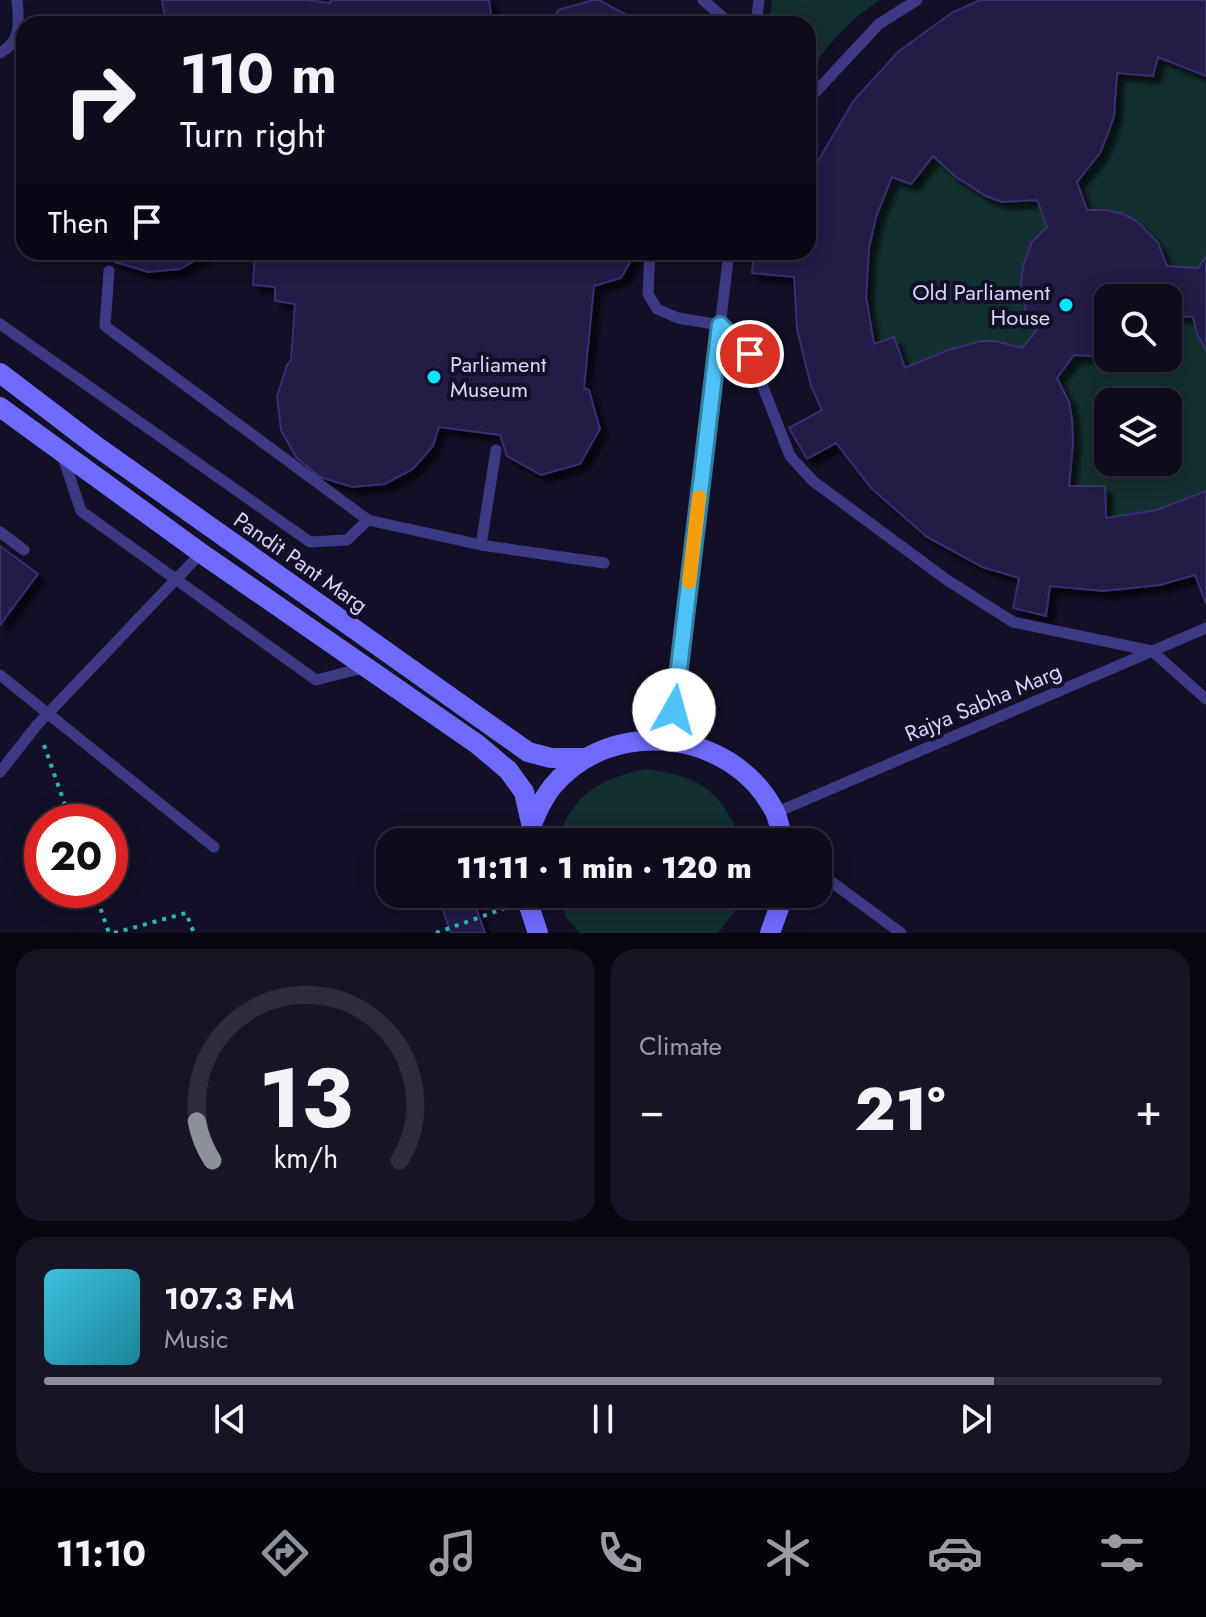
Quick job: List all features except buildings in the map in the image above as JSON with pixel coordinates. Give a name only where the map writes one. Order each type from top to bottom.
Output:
[{"type":"street","name":"Pandit Pant Marg","points":[[0,373],[96,446],[528,752],[551,758],[587,758]]},
{"type":"street","points":[[0,407],[201,553],[477,744],[508,770],[524,792],[528,828]]},
{"type":"street","points":[[531,828],[553,786],[587,758],[613,746],[642,740],[670,740],[697,746],[721,757],[742,772],[775,813],[779,828]]},
{"type":"street","points":[[529,908],[538,933]]},
{"type":"street","points":[[770,933],[779,908]]},
{"type":"lane","points":[[703,0],[722,16]]},
{"type":"lane","points":[[816,91],[879,24],[917,0]]},
{"type":"lane","points":[[0,53],[16,38]]},
{"type":"lane","points":[[650,260],[648,294],[657,309],[678,318],[720,325],[750,354],[790,456],[825,490],[947,580],[1013,622],[1152,651],[1206,699]]},
{"type":"lane","points":[[670,740],[728,260]]},
{"type":"lane","points":[[109,271],[105,326],[368,520],[481,545],[604,563]]},
{"type":"lane","points":[[0,324],[310,542],[347,540],[368,520]]},
{"type":"lane","points":[[481,545],[496,450]]},
{"type":"lane","points":[[61,452],[81,511],[316,680],[368,667]]},
{"type":"lane","points":[[0,532],[24,550]]},
{"type":"lane","points":[[0,772],[37,725],[201,553]]},
{"type":"lane","name":"Rajya Sabha Marg","points":[[775,813],[1206,628]]},
{"type":"lane","points":[[0,675],[214,847]]},
{"type":"lane","points":[[832,882],[901,933]]},
{"type":"path","points":[[37,725],[65,804]]},
{"type":"path","points":[[102,908],[112,933],[186,913],[194,933]]},
{"type":"path","points":[[436,933],[500,908]]},
{"type":"green space","points":[[772,0],[880,0],[840,33],[816,63],[816,16],[770,16]]},
{"type":"green space","points":[[1158,57],[1206,76],[1206,256],[1198,268],[1167,266],[1155,241],[1137,223],[1114,213],[1087,210],[1077,182],[1096,157],[1108,132],[1117,73],[1153,76]]},
{"type":"green space","points":[[933,156],[979,192],[1006,200],[1037,200],[1047,227],[1029,250],[1021,276],[1021,290],[1029,317],[1037,330],[1022,348],[988,342],[962,345],[905,368],[894,337],[874,344],[867,301],[868,259],[877,217],[892,177],[911,183]]},
{"type":"green space","points":[[1182,316],[1193,317],[1206,351],[1206,491],[1157,510],[1106,518],[1105,486],[1069,486],[1071,417],[1057,378],[1074,355],[1094,356],[1094,372],[1182,372]]},
{"type":"green space","points":[[645,769],[694,781],[717,798],[736,828],[562,828],[579,801],[600,784]]},
{"type":"green space","points":[[563,908],[736,908],[718,933],[580,933],[567,919]]},
{"type":"slow traffic","points":[[689,582],[699,497]]},
{"type":"place","name":"Old Parliament House","points":[[1066,305]]},
{"type":"place","name":"Parliament Museum","points":[[434,377]]},
{"type":"route","points":[[674,710],[720,325],[750,354]]}]
